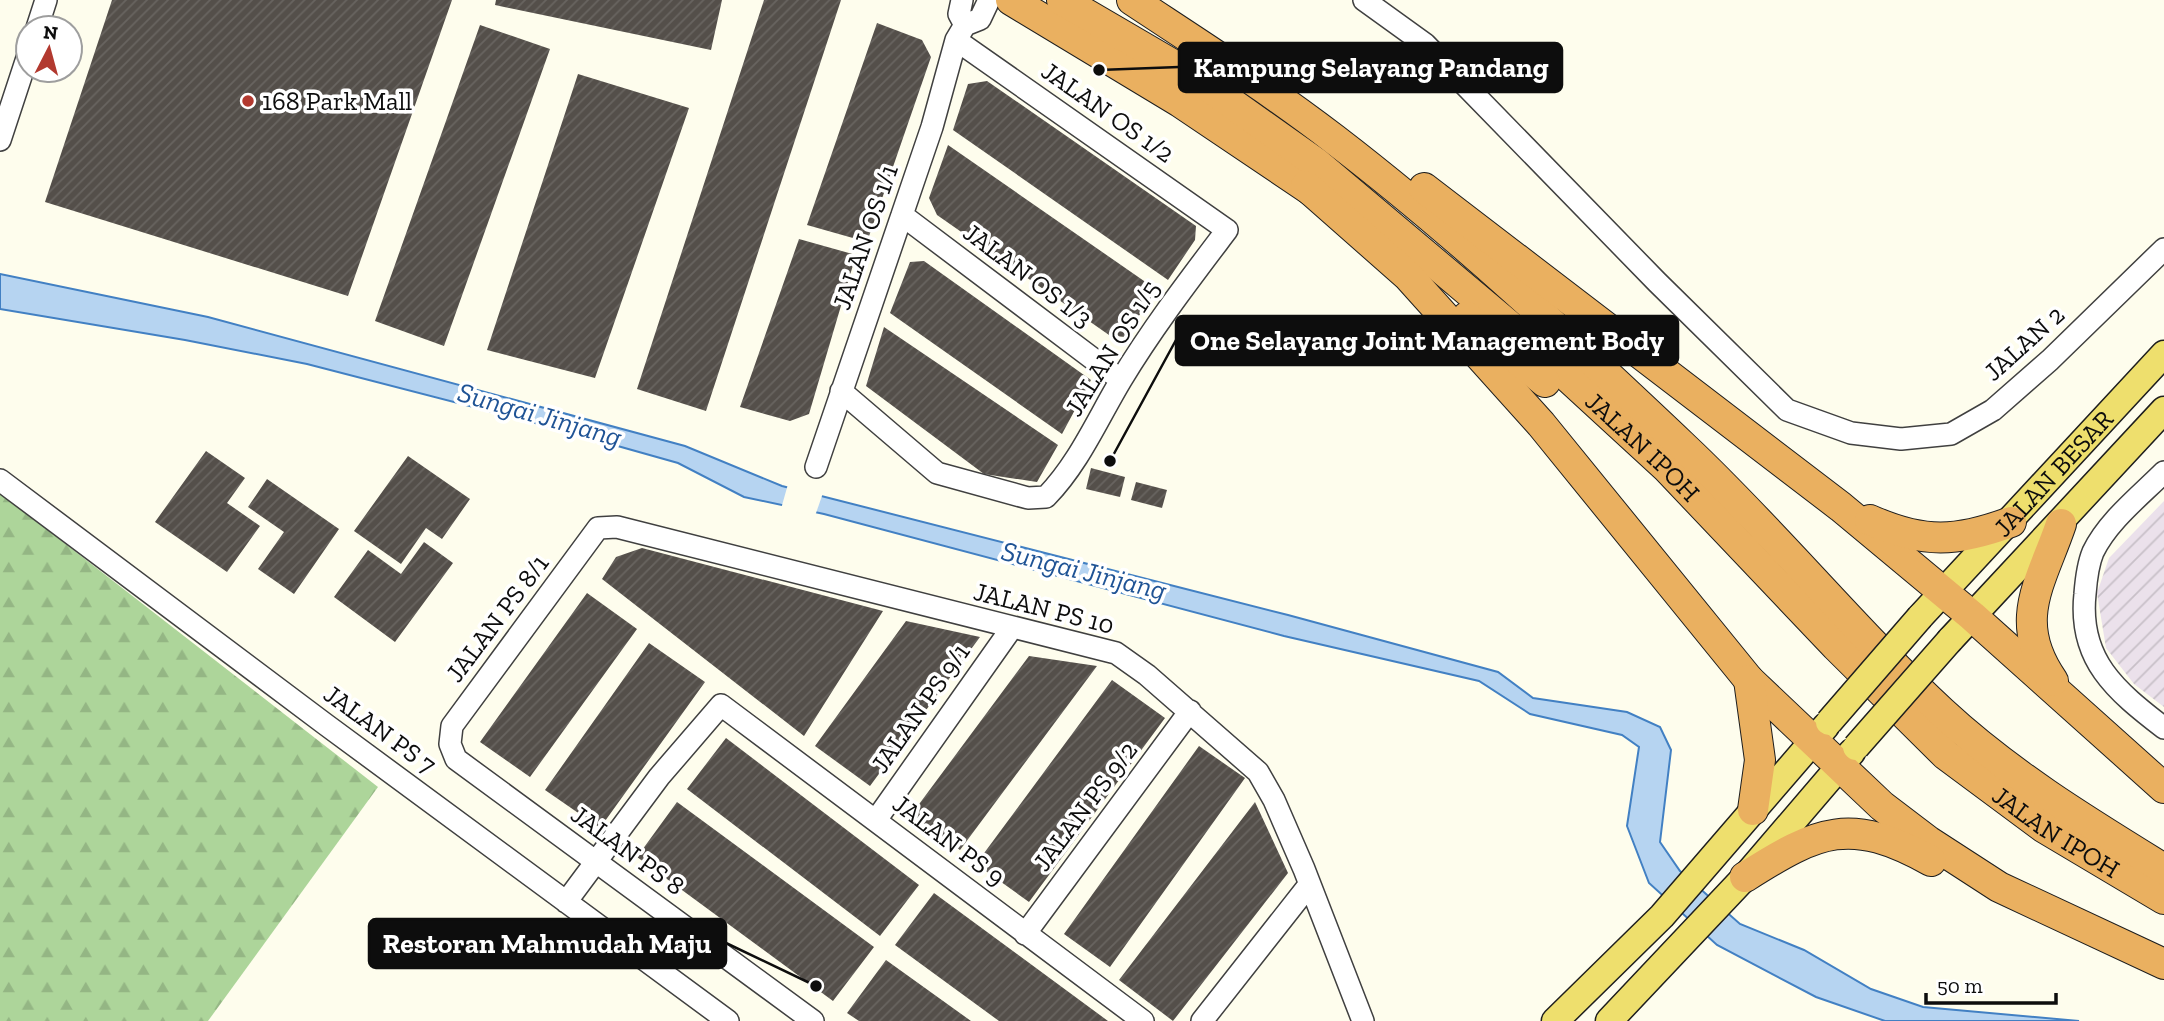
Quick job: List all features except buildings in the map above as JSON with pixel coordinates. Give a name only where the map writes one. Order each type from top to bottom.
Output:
[{"type":"highway","points":[[1011,0],[1180,102],[1306,186],[1404,261],[1607,435],[1836,646]]},
{"type":"highway","name":"JALAN IPOH","points":[[1062,0],[1199,80],[1316,163],[1544,355],[1667,468],[1836,646],[1946,755],[2008,803],[2164,899]]},
{"type":"highway","points":[[1133,0],[1262,75],[1395,166],[1841,507],[1972,616],[2164,788]]},
{"type":"highway","name":"JALAN IPOH","points":[[1133,0],[1264,88],[1399,192],[1474,255],[1688,451],[1941,711],[1993,756],[2063,807],[2164,869]]},
{"type":"highway","points":[[1306,186],[1408,276],[1465,337],[1541,424],[1749,680],[1821,731],[1848,757],[1882,806],[1928,841],[1999,887],[2164,964]]},
{"type":"highway","points":[[1841,507],[1895,531],[1923,538],[1950,539],[1980,534],[2011,522]]},
{"type":"highway","points":[[2062,524],[2036,583],[2031,618],[2037,651],[2047,671],[2073,708]]},
{"type":"highway","points":[[1749,680],[1760,760],[1753,810]]},
{"type":"highway","points":[[1745,877],[1790,848],[1810,840],[1854,833],[1891,840],[1949,872],[1999,887]]},
{"type":"main road","name":"JALAN BESAR","points":[[1555,1021],[1662,916],[1943,591],[2011,522],[2164,354]]},
{"type":"main road","name":"JALAN BESAR","points":[[1609,1021],[1745,877],[1950,640],[2062,524],[2164,410]]},
{"type":"street","name":"JALAN OS 1/1","points":[[816,467],[932,127],[961,33],[959,14],[962,0]]},
{"type":"street","name":"JALAN OS 1/1","points":[[961,33],[980,19],[989,0]]},
{"type":"street","name":"JALAN 2","points":[[1364,0],[1425,44],[1657,282],[1787,410],[1851,433],[1901,439],[1951,434],[1993,410],[2050,360],[2164,249]]},
{"type":"street","name":"JALAN OS 1/2","points":[[961,33],[1227,230]]},
{"type":"street","points":[[0,140],[18,84]]},
{"type":"street","name":"JALAN OS 1/3","points":[[902,215],[1121,380]]},
{"type":"street","name":"JALAN OS 1/5","points":[[842,391],[937,472],[1028,498],[1046,497],[1077,458],[1121,380],[1174,299],[1227,230]]},
{"type":"street","points":[[2164,472],[2116,521],[2093,552],[2083,613],[2096,662],[2122,695],[2164,728]]},
{"type":"street","name":"JALAN PS 7","points":[[0,480],[728,1021]]},
{"type":"street","name":"JALAN PS 10","points":[[598,528],[617,527],[1011,629],[1101,647],[1116,653],[1190,711],[1258,772],[1274,800],[1363,1021]]},
{"type":"street","name":"JALAN PS 8/1","points":[[450,744],[452,726],[598,528]]},
{"type":"street","name":"JALAN PS 9/1","points":[[876,820],[1011,629]]},
{"type":"street","name":"JALAN PS 9","points":[[596,862],[659,777],[721,705],[1143,1021]]},
{"type":"street","name":"JALAN PS 9/2","points":[[1025,933],[1190,711]]},
{"type":"street","name":"JALAN PS 8","points":[[450,744],[456,759],[813,1021]]},
{"type":"street","points":[[566,902],[596,862]]},
{"type":"street","points":[[1202,1021],[1309,885]]},
{"type":"shaded area","points":[[2164,501],[2164,707],[2134,684],[2106,648],[2097,593],[2109,558]]},
{"type":"green space","points":[[0,493],[378,787],[208,1021],[0,1021]]},
{"type":"water","name":"Sungai Jinjang","points":[[0,274],[208,317],[685,446],[782,486],[1288,615],[1498,672],[1533,698],[1627,712],[1660,727],[1671,750],[1660,842],[1680,871],[1740,924],[1804,950],[1871,989],[1923,1007],[2079,1021],[1885,1021],[1816,997],[1717,945],[1649,883],[1627,826],[1639,747],[1622,735],[1530,714],[1479,681],[1284,636],[824,514],[744,497],[678,463],[307,364],[185,340],[0,309]]},
{"type":"pier","points":[[788,484],[823,493],[815,516],[781,509]]},
{"type":"place","name":"Kampung Selayang Pandang","points":[[1099,70]]},
{"type":"place","name":"168 Park Mall","points":[[248,101]]},
{"type":"place","name":"One Selayang Joint Management Body","points":[[1110,461]]},
{"type":"place","name":"Restoran Mahmudah Maju","points":[[816,986]]}]
